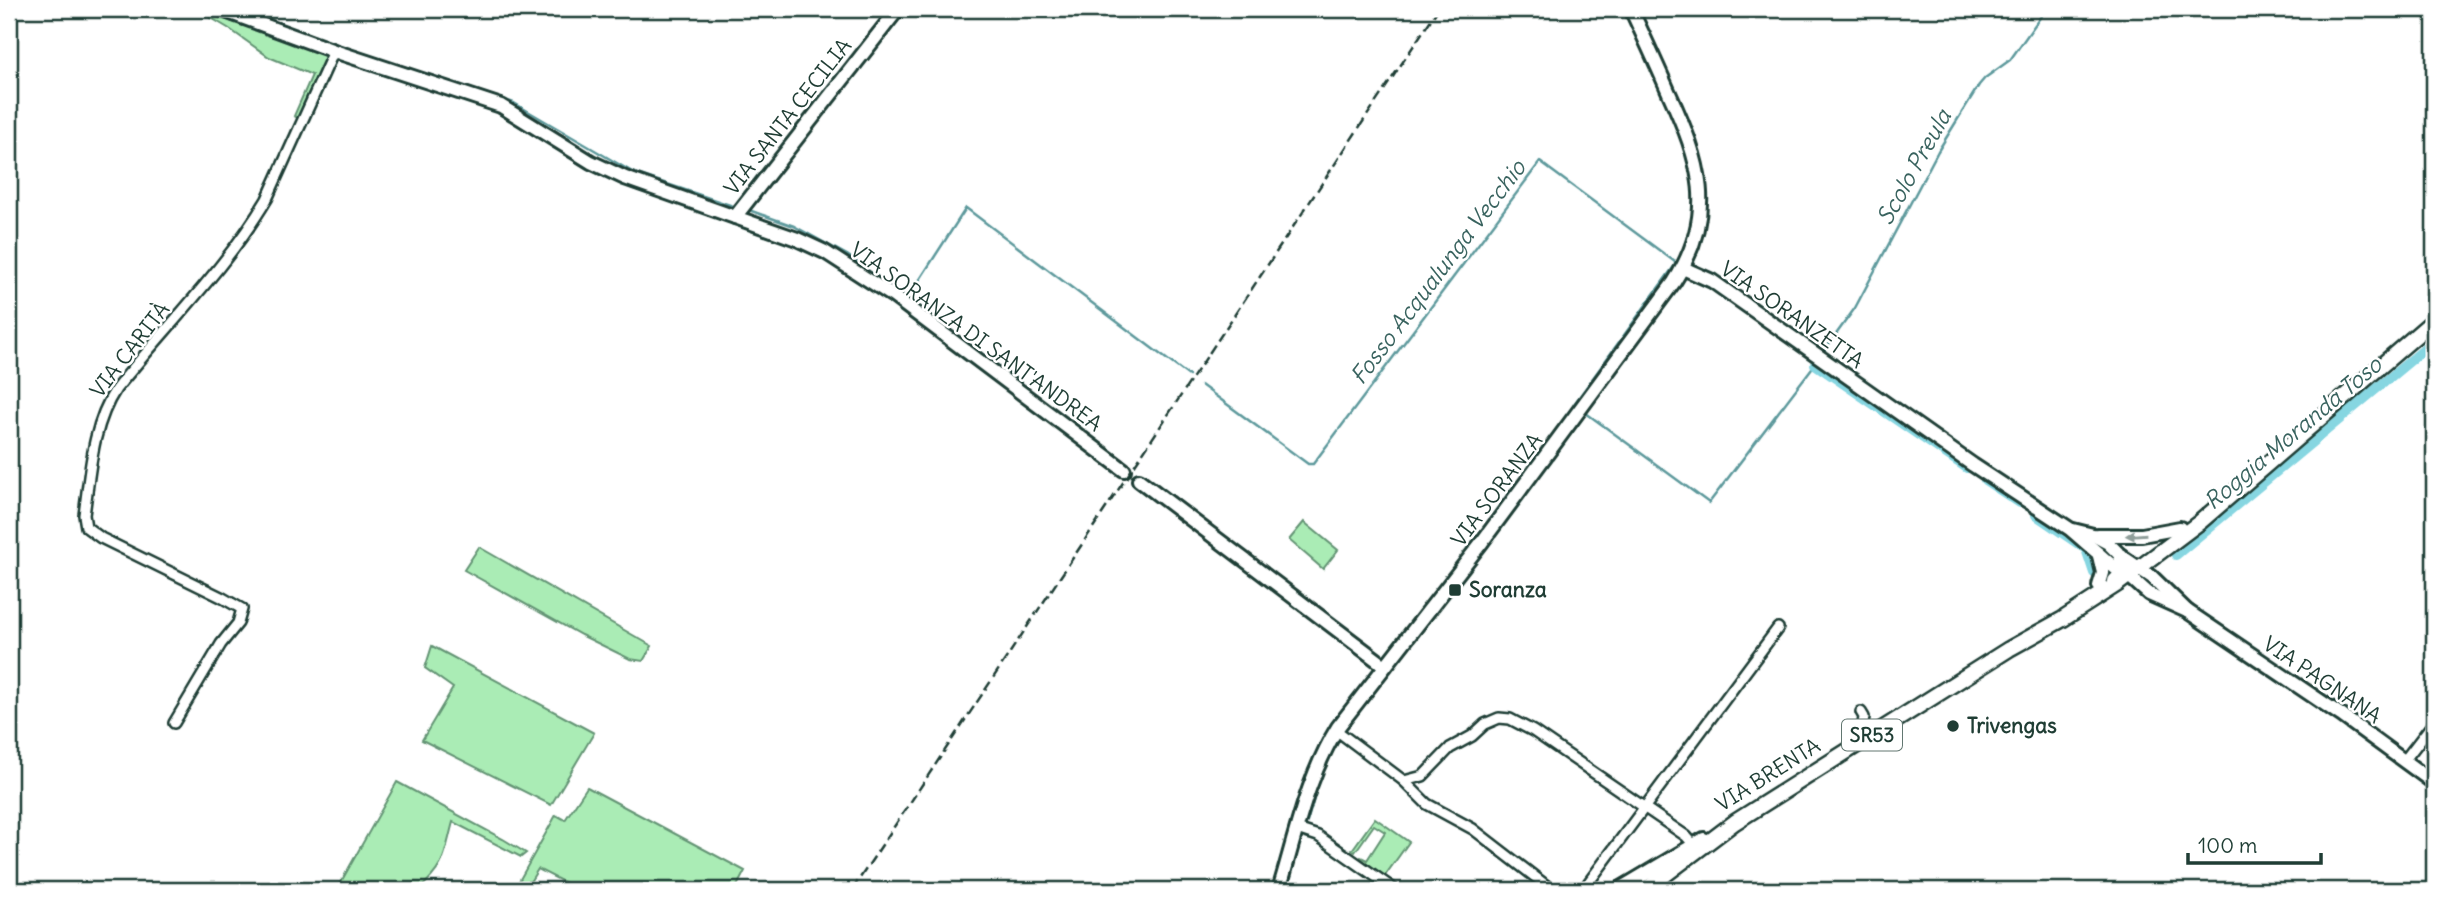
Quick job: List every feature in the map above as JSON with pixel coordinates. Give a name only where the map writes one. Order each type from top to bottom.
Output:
[{"type":"main road","name":"VIA BRENTA","points":[[2009,649],[2099,586],[2159,553],[2200,522],[2434,320]]},
{"type":"main road","name":"VIA BRENTA","points":[[1735,822],[2009,649],[2063,619],[2130,570],[2270,459]]},
{"type":"main road","points":[[2130,570],[2184,529],[2196,515]]},
{"type":"main road","name":"SR53","points":[[1646,890],[1735,822]]},
{"type":"street","name":"VIA SORANZA DI SANT'ANDREA","points":[[219,9],[334,51],[501,106],[591,162],[625,178],[804,242],[857,271],[915,312],[1124,470]]},
{"type":"street","name":"VIA SANTA CECILIA","points":[[735,217],[898,9]]},
{"type":"street","points":[[1632,9],[1683,124],[1697,163],[1702,202],[1695,240],[1683,268]]},
{"type":"street","name":"VIA CARITÀ","points":[[174,723],[221,644],[238,623],[242,609],[101,538],[86,527],[84,515],[100,421],[107,402],[116,389],[257,216],[334,51]]},
{"type":"street","name":"VIA SORANZETTA","points":[[1683,268],[1712,281],[1736,297],[1962,458],[2070,529],[2099,555],[2130,570]]},
{"type":"street","name":"VIA SORANZA","points":[[1279,890],[1316,766],[1336,730],[1482,542],[1683,268]]},
{"type":"street","points":[[1139,480],[1385,666]]},
{"type":"street","points":[[2093,535],[2142,535],[2180,528]]},
{"type":"street","name":"VIA SORANZETTA","points":[[2070,529],[2093,535],[2108,543],[2130,570]]},
{"type":"street","points":[[2159,553],[2155,569],[2159,583]]},
{"type":"street","points":[[2099,555],[2103,573],[2099,586]]},
{"type":"street","name":"VIA PAGNANA","points":[[2130,570],[2159,583],[2187,611],[2434,783]]},
{"type":"street","name":"VIA PAGNANA","points":[[2130,570],[2149,594],[2187,611]]},
{"type":"street","points":[[1583,890],[1778,628]]},
{"type":"street","points":[[1861,712],[1864,717],[1862,732],[1866,738]]},
{"type":"street","points":[[1404,781],[1423,776],[1450,748],[1472,736],[1485,724],[1499,718],[1510,719],[1533,731],[1686,836],[1694,845]]},
{"type":"street","points":[[2404,761],[2434,722]]},
{"type":"street","points":[[1336,730],[1404,781],[1427,804],[1473,829],[1552,890]]},
{"type":"street","name":"VIA BRENTA","points":[[1618,890],[1735,822]]},
{"type":"street","points":[[1297,829],[1318,836],[1395,890]]},
{"type":"green space","points":[[196,9],[203,9],[230,21],[325,53],[325,63],[300,119],[294,116],[312,75],[269,57]]},
{"type":"green space","points":[[1304,522],[1338,550],[1323,569],[1289,540]]},
{"type":"green space","points":[[479,547],[652,646],[643,661],[630,659],[581,635],[464,570]]},
{"type":"green space","points":[[432,646],[594,733],[551,805],[422,740],[453,688],[425,668]]},
{"type":"green space","points":[[397,782],[526,853],[521,857],[453,822],[439,867],[418,890],[337,889]]},
{"type":"green space","points":[[587,787],[745,871],[735,890],[579,890],[538,869],[525,890],[514,890],[556,815],[565,820]]},
{"type":"green space","points":[[1375,818],[1409,842],[1384,877],[1359,860],[1361,857],[1367,860],[1385,832],[1374,825],[1355,852],[1352,850]]},
{"type":"waterway","name":"Scolo Preula","points":[[1824,351],[1855,308],[1938,151],[1979,85],[2010,60],[2046,9]]},
{"type":"waterway","name":"Fosso Acqualunga Vecchio","points":[[316,38],[514,103],[634,173],[733,206]]},
{"type":"waterway","name":"Fosso Acqualunga Vecchio","points":[[1201,385],[1308,464],[1313,464],[1540,162],[1675,262],[1574,404]]},
{"type":"waterway","name":"Fosso Acqualunga Vecchio","points":[[908,298],[966,208],[1189,376]]},
{"type":"waterway","name":"Fosso Acqualunga Vecchio","points":[[746,209],[794,226],[847,255],[1000,367]]},
{"type":"waterway","name":"Roggia Moranda Toso","points":[[2176,555],[2434,341]]},
{"type":"waterway","name":"Fosso Acqualunga Vecchio","points":[[1586,413],[1709,503],[1815,364]]},
{"type":"waterway","name":"Roggia Moranda Toso","points":[[1815,364],[1967,468]]},
{"type":"waterway","name":"Roggia Moranda Toso","points":[[1985,480],[2020,503]]},
{"type":"waterway","name":"Roggia Moranda Toso","points":[[2036,515],[2086,549],[2094,573]]},
{"type":"waterway","points":[[1307,822],[1321,775]]},
{"type":"waterway","points":[[1287,890],[1298,849]]},
{"type":"waterway","points":[[1501,856],[1518,869]]},
{"type":"railway","points":[[852,890],[1438,9]]},
{"type":"place","name":"Soranza","points":[[1455,590]]},
{"type":"place","name":"Trivengas","points":[[1953,726]]}]
